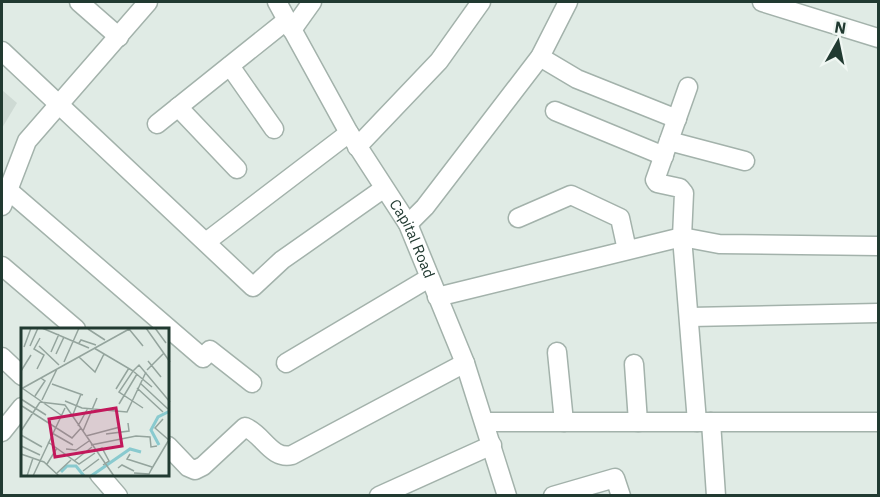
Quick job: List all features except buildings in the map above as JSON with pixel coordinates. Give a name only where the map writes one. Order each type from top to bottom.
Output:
[{"type":"street","points":[[79,2],[119,37]]},
{"type":"street","points":[[148,2],[27,141],[5,198],[166,328]]},
{"type":"street","name":"Capital Road","points":[[278,2],[353,140],[408,224],[465,363],[507,495]]},
{"type":"street","points":[[157,124],[230,66],[290,25],[312,2]]},
{"type":"street","points":[[206,242],[353,140],[439,61],[481,2]]},
{"type":"street","points":[[408,224],[425,207],[540,57],[568,2]]},
{"type":"street","points":[[762,2],[879,38]]},
{"type":"street","points":[[2,51],[253,287],[282,260],[383,189]]},
{"type":"street","points":[[540,57],[577,79],[677,119]]},
{"type":"street","points":[[230,66],[274,129]]},
{"type":"street","points":[[688,87],[655,180],[657,183],[680,188],[684,193],[682,237],[690,317],[716,495]]},
{"type":"street","points":[[178,107],[237,169]]},
{"type":"street","points":[[555,111],[666,148],[746,161]]},
{"type":"street","points":[[518,218],[571,195],[620,218],[627,250]]},
{"type":"street","points":[[437,297],[682,237],[719,244],[879,246]]},
{"type":"street","points":[[2,266],[75,328]]},
{"type":"street","points":[[286,363],[429,278]]},
{"type":"street","points":[[690,317],[879,313]]},
{"type":"street","points":[[170,331],[203,358],[210,350],[252,383]]},
{"type":"street","points":[[557,352],[564,422]]},
{"type":"street","points":[[2,357],[21,375]]},
{"type":"street","points":[[170,448],[195,470],[203,466],[245,427],[252,429],[277,454],[285,457],[292,455],[465,363]]},
{"type":"street","points":[[634,364],[638,422]]},
{"type":"street","points":[[2,432],[21,408]]},
{"type":"street","points":[[485,422],[879,422]]},
{"type":"street","points":[[379,495],[492,445]]},
{"type":"street","points":[[101,476],[118,495]]},
{"type":"street","points":[[553,495],[615,478],[621,495]]},
{"type":"shaded area","points":[[2,90],[17,103],[2,128]]}]
